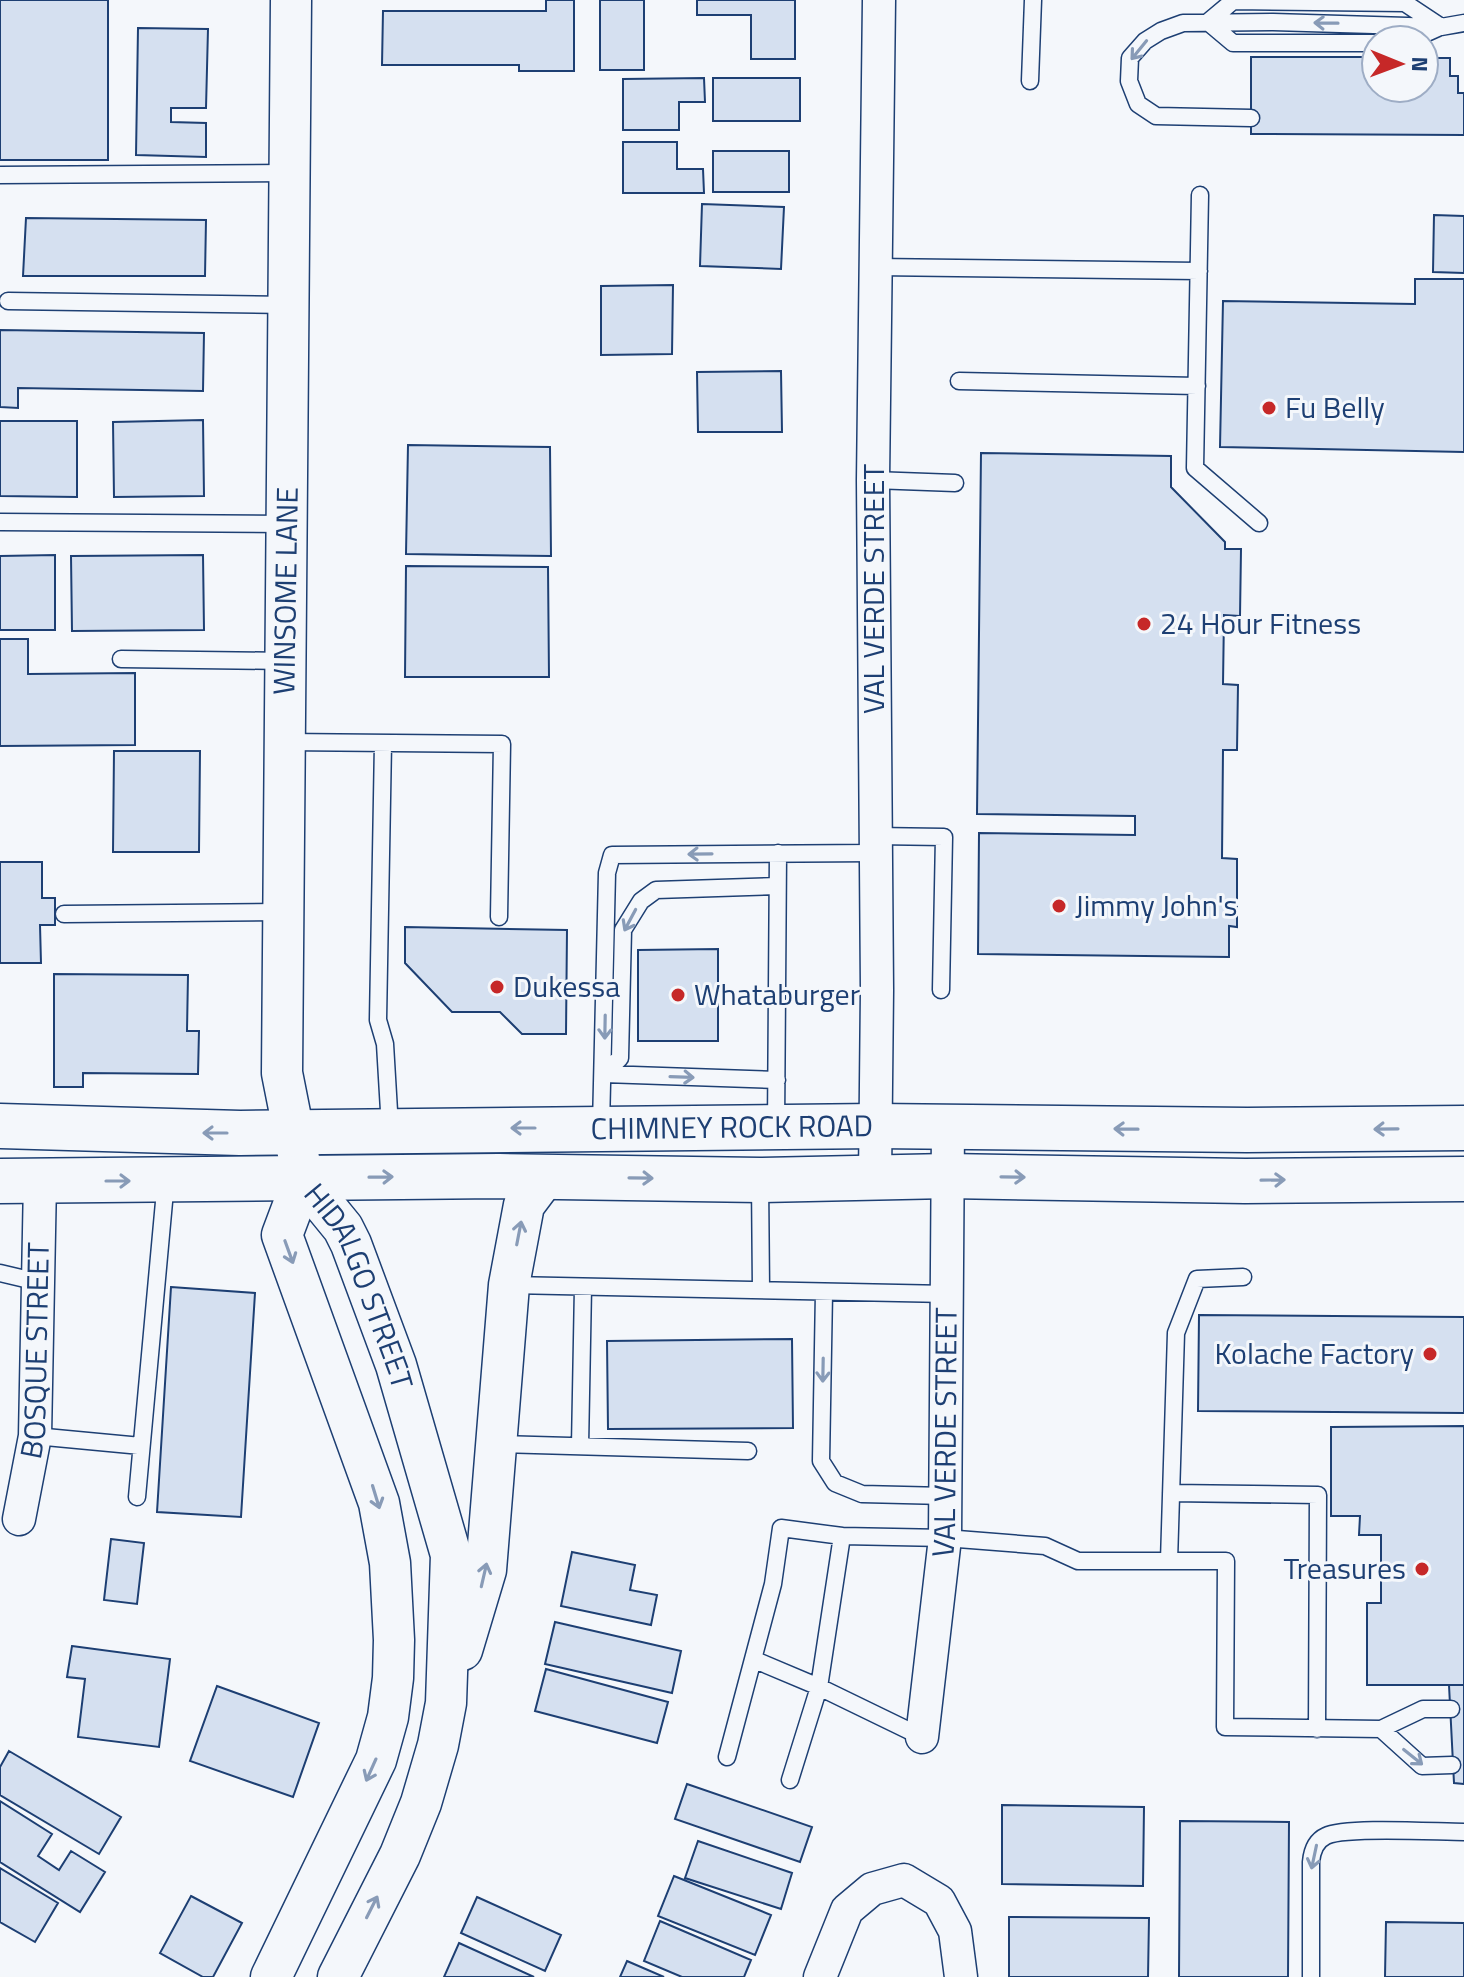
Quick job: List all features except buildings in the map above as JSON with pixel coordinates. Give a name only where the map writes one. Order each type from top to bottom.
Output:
[{"type":"main road","name":"CHIMNEY ROCK ROAD","points":[[0,1126],[202,1133],[876,1126],[1247,1130],[1464,1128]]},
{"type":"main road","name":"CHIMNEY ROCK ROAD","points":[[20,1181],[545,1177],[760,1180],[948,1176],[1245,1181],[1464,1179]]},
{"type":"street","name":"WINSOME LANE","points":[[291,0],[282,1073],[303,1179]]},
{"type":"street","name":"VAL VERDE STREET","points":[[875,1178],[873,480],[879,0]]},
{"type":"street","name":"VAL VERDE STREET","points":[[922,1737],[945,1538],[948,1127]]},
{"type":"street","points":[[446,1703],[486,1570],[509,1285],[524,1205],[545,1177]]},
{"type":"street","name":"HIDALGO STREET","points":[[303,1179],[343,1228],[351,1244],[396,1365],[451,1555],[446,1703],[438,1745],[421,1803],[400,1855],[338,1977]]},
{"type":"street","name":"HIDALGO STREET","points":[[271,1977],[376,1760],[388,1717],[393,1678],[390,1563],[379,1503],[282,1235],[303,1179]]},
{"type":"street","name":"BOSQUE STREET","points":[[19,1519],[35,1436],[38,1282],[20,1181]]},
{"type":"street","points":[[820,1977],[847,1910],[872,1889],[904,1880],[939,1901],[955,1931],[961,1977]]},
{"type":"lane","points":[[1030,81],[1033,0]]},
{"type":"lane","points":[[1251,118],[1156,116],[1138,104],[1129,81],[1130,58],[1145,41],[1161,31],[1183,23],[1208,22],[1233,1],[1405,3],[1441,27],[1464,23]]},
{"type":"lane","points":[[1208,22],[1233,43],[1360,43]]},
{"type":"lane","points":[[0,175],[290,173]]},
{"type":"lane","points":[[1200,195],[1195,468],[1259,523]]},
{"type":"lane","points":[[876,267],[1199,271]]},
{"type":"lane","points":[[8,301],[289,305]]},
{"type":"lane","points":[[959,381],[1197,386]]},
{"type":"lane","points":[[873,480],[955,483]]},
{"type":"lane","points":[[0,522],[287,524]]},
{"type":"lane","points":[[121,659],[285,661]]},
{"type":"lane","points":[[284,742],[502,744],[499,917]]},
{"type":"lane","points":[[383,743],[378,1020],[385,1044],[390,1132]]},
{"type":"lane","points":[[601,1128],[607,873],[612,855],[778,853],[944,837],[941,990]]},
{"type":"lane","points":[[776,1127],[778,853]]},
{"type":"lane","points":[[604,1074],[620,1058],[623,930],[641,901],[656,890],[777,886]]},
{"type":"lane","points":[[64,914],[283,912]]},
{"type":"lane","points":[[604,1074],[777,1080]]},
{"type":"lane","points":[[137,1497],[166,1180]]},
{"type":"lane","points":[[760,1180],[761,1290]]},
{"type":"lane","points":[[0,1273],[38,1282]]},
{"type":"lane","points":[[1169,1561],[1176,1333],[1197,1279],[1243,1277]]},
{"type":"lane","points":[[509,1285],[948,1294]]},
{"type":"lane","points":[[580,1446],[583,1287]]},
{"type":"lane","points":[[824,1292],[821,1461],[835,1483],[862,1494],[945,1496]]},
{"type":"lane","points":[[35,1436],[141,1446]]},
{"type":"lane","points":[[496,1444],[748,1451]]},
{"type":"lane","points":[[1171,1493],[1318,1495],[1317,1729]]},
{"type":"lane","points":[[727,1757],[773,1584],[781,1528],[842,1536],[945,1538],[1045,1546],[1078,1561],[1226,1561],[1225,1727],[1381,1729],[1423,1709],[1451,1709]]},
{"type":"lane","points":[[790,1780],[819,1687],[842,1536]]},
{"type":"lane","points":[[755,1660],[922,1737]]},
{"type":"lane","points":[[1381,1729],[1422,1766],[1452,1765]]},
{"type":"lane","points":[[1311,1977],[1311,1853],[1321,1839],[1334,1833],[1464,1832]]},
{"type":"place","name":"Fu Belly","points":[[1269,408]]},
{"type":"place","name":"24 Hour Fitness","points":[[1144,624]]},
{"type":"place","name":"Jimmy John's","points":[[1059,906]]},
{"type":"place","name":"Dukessa","points":[[497,987]]},
{"type":"place","name":"Whataburger","points":[[678,995]]},
{"type":"place","name":"Kolache Factory","points":[[1430,1354]]},
{"type":"place","name":"Treasures","points":[[1422,1569]]}]
